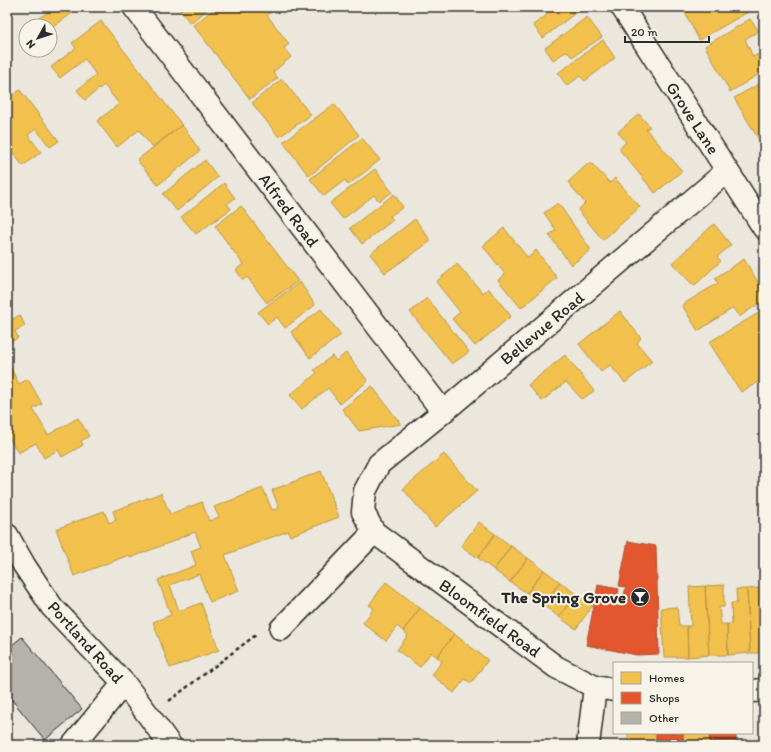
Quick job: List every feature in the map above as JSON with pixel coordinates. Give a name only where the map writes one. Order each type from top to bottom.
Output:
[{"type":"street","name":"Alfred Road","points":[[134,7],[443,412]]},
{"type":"street","name":"Grove Lane","points":[[622,7],[763,225]]},
{"type":"street","name":"Bellevue Road","points":[[365,491],[379,464],[443,412],[727,171]]},
{"type":"street","name":"Bloomfield Road","points":[[365,491],[363,512],[374,532],[556,667],[604,689]]},
{"type":"street","points":[[281,629],[374,532]]},
{"type":"street","name":"Portland Road","points":[[7,534],[24,565],[52,607],[124,683],[170,745]]},
{"type":"street","points":[[73,745],[124,683]]},
{"type":"street","points":[[588,745],[604,689]]},
{"type":"street","points":[[753,691],[764,690]]},
{"type":"path","points":[[149,716],[265,628],[281,629]]},
{"type":"building: Homes","points":[[44,7],[81,7],[58,23],[58,18],[39,18],[48,12]]},
{"type":"building: Homes","points":[[178,7],[210,7],[190,23]]},
{"type":"building: Homes","points":[[217,7],[274,7],[275,9],[267,15],[289,44],[284,48],[291,57],[273,72],[278,78],[250,99],[193,25]]},
{"type":"building: Homes","points":[[549,7],[583,7],[543,38],[533,25],[547,15],[544,11]]},
{"type":"building: Homes","points":[[682,7],[746,7],[748,12],[699,40]]},
{"type":"building: Homes","points":[[587,17],[602,37],[572,57],[567,51],[553,60],[545,48]]},
{"type":"building: Homes","points":[[750,19],[759,31],[745,39],[753,57],[764,51],[764,71],[730,92],[705,46]]},
{"type":"building: Homes","points":[[101,21],[182,125],[152,147],[139,130],[117,147],[97,121],[119,104],[104,85],[85,100],[77,90],[96,75],[85,59],[60,78],[51,67],[76,48],[72,43]]},
{"type":"building: Homes","points":[[603,40],[615,58],[585,81],[580,76],[567,86],[558,73]]},
{"type":"building: Homes","points":[[282,79],[311,115],[279,137],[252,103]]},
{"type":"building: Homes","points":[[764,81],[764,141],[761,143],[734,98]]},
{"type":"building: Homes","points":[[20,90],[59,141],[50,147],[36,129],[28,135],[41,152],[23,166],[10,149],[7,151],[7,100]]},
{"type":"building: Homes","points":[[334,104],[359,135],[309,176],[283,142]]},
{"type":"building: Homes","points":[[639,114],[650,127],[646,129],[682,171],[655,193],[619,149],[626,142],[618,132]]},
{"type":"building: Homes","points":[[182,125],[200,151],[158,185],[137,160]]},
{"type":"building: Homes","points":[[362,138],[380,160],[348,185],[345,180],[324,196],[310,179]]},
{"type":"building: Homes","points":[[205,160],[218,177],[177,211],[163,194]]},
{"type":"building: Homes","points":[[590,162],[610,183],[615,178],[640,207],[603,240],[578,210],[585,203],[568,182]]},
{"type":"building: Homes","points":[[375,169],[392,192],[379,201],[374,195],[343,219],[330,203]]},
{"type":"building: Homes","points":[[224,183],[235,198],[227,204],[231,209],[196,234],[181,217]]},
{"type":"building: Homes","points":[[394,194],[403,207],[390,216],[393,220],[362,244],[350,228]]},
{"type":"building: Homes","points":[[558,203],[591,250],[571,265],[549,235],[556,230],[544,213]]},
{"type":"building: Homes","points":[[241,206],[298,281],[267,303],[247,277],[243,280],[236,270],[243,264],[215,226]]},
{"type":"building: Homes","points":[[415,219],[431,241],[385,273],[370,254]]},
{"type":"building: Homes","points":[[714,224],[731,245],[717,257],[721,261],[694,286],[672,263]]},
{"type":"building: Homes","points":[[504,228],[528,258],[536,250],[557,278],[521,308],[498,280],[505,274],[483,246]]},
{"type":"building: Homes","points":[[744,259],[764,292],[764,300],[739,317],[733,308],[698,331],[682,305],[718,283],[715,278]]},
{"type":"building: Homes","points":[[457,264],[483,293],[488,288],[511,316],[475,346],[452,319],[460,312],[436,282]]},
{"type":"building: Homes","points":[[300,282],[315,305],[285,328],[277,317],[268,324],[258,312]]},
{"type":"building: Homes","points":[[427,298],[469,352],[452,364],[410,312]]},
{"type":"building: Homes","points":[[321,309],[341,335],[310,358],[291,332]]},
{"type":"building: Homes","points":[[764,310],[764,379],[741,392],[709,342]]},
{"type":"building: Homes","points":[[620,311],[641,338],[637,343],[652,361],[625,383],[610,365],[601,372],[579,344]]},
{"type":"building: Homes","points":[[20,315],[25,326],[15,331],[18,338],[7,344],[7,322]]},
{"type":"building: Homes","points":[[346,353],[368,381],[340,404],[328,388],[302,409],[290,395],[317,373],[314,370],[332,356],[336,361]]},
{"type":"building: Homes","points":[[565,355],[594,391],[582,399],[566,382],[542,401],[528,385]]},
{"type":"building: Homes","points":[[7,361],[19,384],[28,379],[42,404],[33,409],[48,435],[78,418],[89,436],[81,441],[83,445],[62,457],[58,450],[44,458],[36,443],[18,453],[7,434]]},
{"type":"building: Homes","points":[[372,386],[401,424],[359,431],[342,409]]},
{"type":"building: Homes","points":[[444,454],[477,491],[435,527],[403,489]]},
{"type":"building: Homes","points":[[321,471],[339,517],[290,536],[288,531],[225,555],[239,591],[210,602],[199,574],[170,585],[179,611],[201,603],[219,650],[170,668],[153,622],[171,615],[158,580],[196,565],[191,551],[201,547],[195,532],[130,558],[129,555],[74,576],[56,529],[104,511],[109,523],[116,520],[113,511],[161,493],[170,514],[202,502],[209,521],[219,517],[214,507],[263,488],[272,510],[279,508],[272,490]]},
{"type":"building: Homes","points":[[479,522],[495,534],[478,558],[461,546]]},
{"type":"building: Homes","points":[[495,534],[511,546],[494,570],[478,558]]},
{"type":"building: Homes","points":[[511,546],[528,558],[510,582],[494,570]]},
{"type":"building: Homes","points":[[528,558],[544,570],[527,593],[510,582]]},
{"type":"building: Homes","points":[[544,570],[560,582],[543,605],[527,593]]},
{"type":"building: Homes","points":[[386,582],[420,608],[403,631],[397,626],[386,641],[363,623],[374,608],[369,605]]},
{"type":"building: Homes","points":[[560,582],[576,594],[559,617],[543,605]]},
{"type":"building: Homes","points":[[724,585],[724,607],[719,607],[721,624],[727,624],[728,655],[709,655],[705,586]]},
{"type":"building: Homes","points":[[705,586],[709,655],[688,657],[687,626],[691,626],[689,587]]},
{"type":"building: Homes","points":[[759,588],[761,623],[764,622],[764,653],[750,653],[747,589]]},
{"type":"building: Homes","points":[[736,589],[747,589],[750,653],[728,655],[727,624],[732,624],[731,603],[737,603]]},
{"type":"building: Homes","points":[[576,594],[593,605],[576,629],[559,617]]},
{"type":"building: Homes","points":[[677,607],[679,626],[687,626],[688,657],[664,657],[661,608]]},
{"type":"building: Homes","points":[[420,608],[454,634],[437,657],[431,652],[420,667],[397,650],[408,635],[403,631]]},
{"type":"building: Homes","points":[[454,634],[488,660],[471,683],[465,679],[454,693],[432,675],[442,661],[437,657]]},
{"type":"building: Homes","points":[[628,734],[656,734],[656,745],[628,745]]},
{"type":"building: Homes","points":[[683,734],[709,734],[710,745],[683,745]]},
{"type":"building: Shops","name":"The Spring Grove","points":[[628,541],[656,546],[659,654],[637,655],[586,645],[598,585],[619,589],[616,606],[621,607],[626,587],[619,586]]},
{"type":"building: Shops","points":[[656,734],[683,734],[683,745],[656,745]]},
{"type":"building: Shops","points":[[709,734],[736,734],[736,745],[710,745]]},
{"type":"building: Other","points":[[22,637],[82,709],[45,740],[7,694],[7,649]]},
{"type":"place","name":"The Spring Grove","points":[[640,597]]}]
